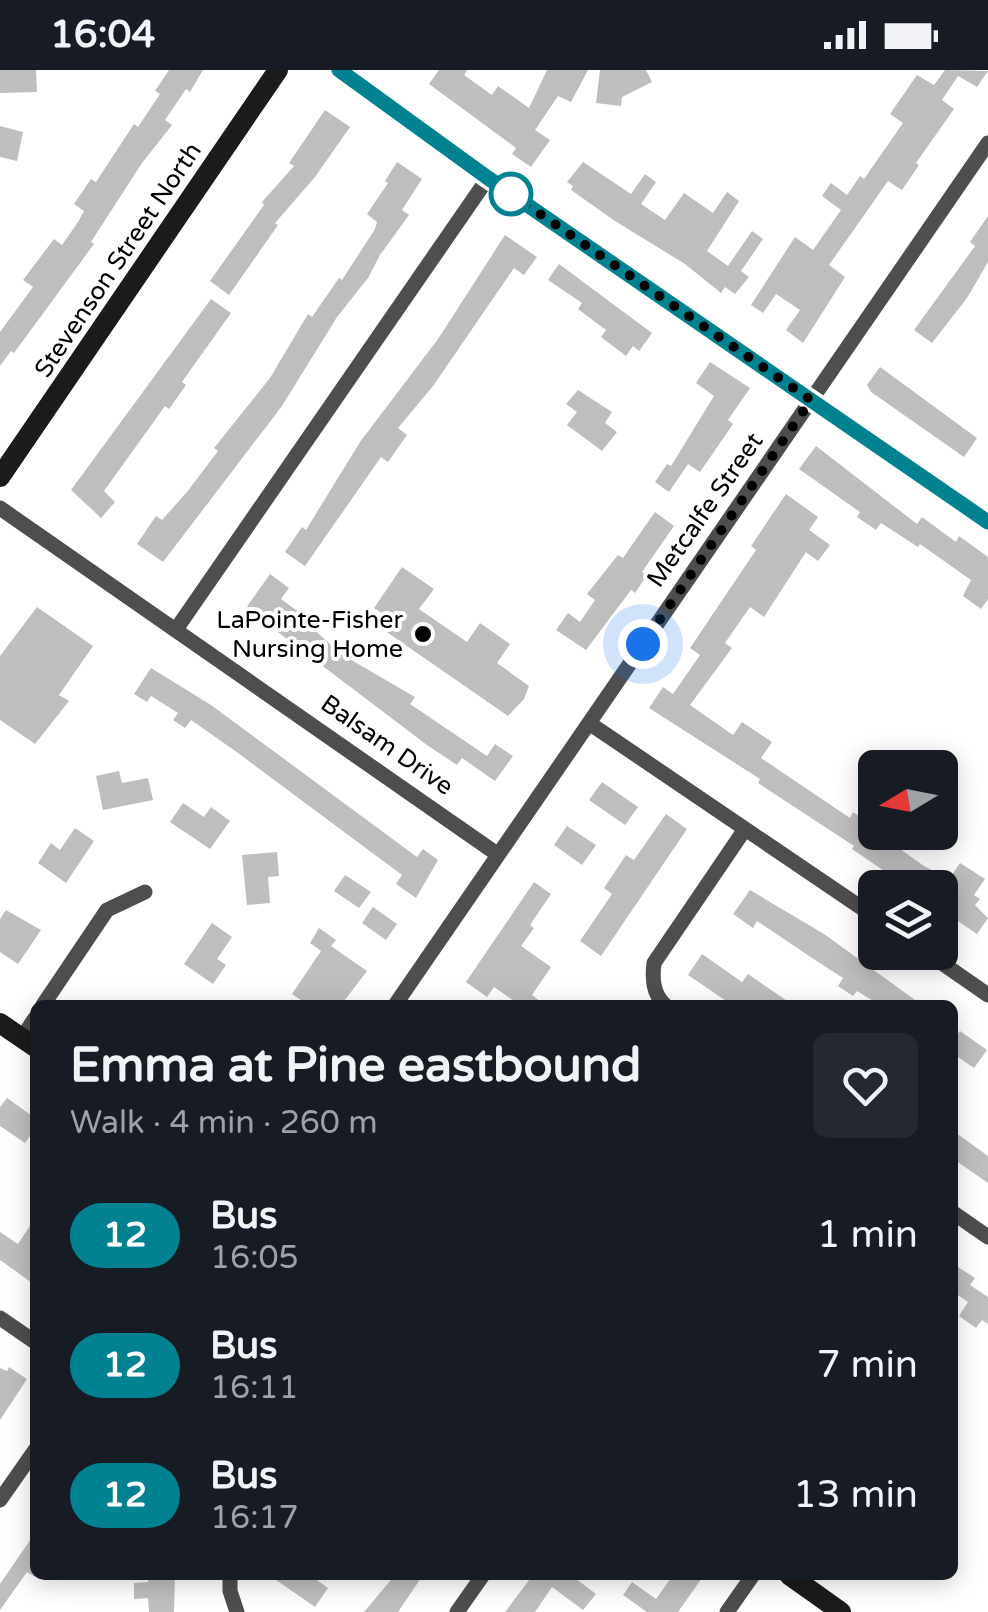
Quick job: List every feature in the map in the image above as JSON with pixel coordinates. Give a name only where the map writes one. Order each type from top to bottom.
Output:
[{"type":"main road","name":"Stevenson Street North","points":[[0,477],[278,70]]},
{"type":"main road","points":[[0,1023],[28,1043]]},
{"type":"main road","points":[[796,1580],[841,1612]]},
{"type":"street","points":[[339,70],[488,178],[988,522]]},
{"type":"street","name":"Metcalfe Street","points":[[398,1000],[988,143]]},
{"type":"street","points":[[177,628],[488,178]]},
{"type":"street","name":"Balsam Drive","points":[[0,508],[497,854]]},
{"type":"street","points":[[589,723],[858,906]]},
{"type":"street","points":[[659,1000],[652,980],[654,963],[745,829]]},
{"type":"street","points":[[47,1000],[107,910],[146,892]]},
{"type":"street","points":[[953,970],[988,994]]},
{"type":"street","points":[[958,1216],[988,1237]]},
{"type":"street","points":[[0,1318],[30,1339]]},
{"type":"street","points":[[0,1500],[30,1457]]},
{"type":"street","points":[[230,1580],[238,1612]]},
{"type":"street","points":[[457,1612],[479,1580]]},
{"type":"street","points":[[727,1612],[749,1580]]},
{"type":"building","points":[[0,70],[36,70],[37,92],[0,93]]},
{"type":"building","points":[[169,70],[203,70],[165,120],[172,125],[142,163],[91,242],[94,244],[14,353],[11,351],[0,366],[0,332],[33,287],[23,280],[54,239],[62,245],[78,222],[84,211],[74,204],[91,179],[96,182],[134,124],[138,127],[160,94],[155,91]]},
{"type":"building","points":[[439,70],[467,70],[464,75],[492,95],[498,86],[529,108],[547,70],[588,70],[571,102],[558,96],[535,130],[550,140],[531,167],[512,154],[516,148],[429,84]]},
{"type":"building","points":[[600,70],[646,70],[652,82],[622,97],[621,106],[596,103]]},
{"type":"building","points":[[945,70],[988,71],[977,87],[958,76],[942,100],[954,109],[902,190],[888,181],[829,265],[845,277],[803,343],[786,330],[800,310],[776,294],[763,313],[751,305],[795,237],[813,250],[841,210],[822,196],[831,183],[847,195],[860,176],[864,179],[903,123],[890,114],[917,75],[934,85]]},
{"type":"building","points":[[325,110],[350,127],[315,177],[275,223],[278,225],[229,295],[210,281],[264,205],[262,202],[294,166],[289,163]]},
{"type":"building","points":[[0,126],[23,132],[17,161],[0,157]]},
{"type":"building","points":[[397,162],[422,179],[402,210],[409,215],[337,317],[282,406],[163,562],[137,544],[156,516],[162,520],[187,492],[218,451],[214,448],[270,378],[308,314],[312,317],[339,278],[342,280],[375,229],[377,222],[367,214]]},
{"type":"building","points":[[583,162],[631,194],[645,174],[656,182],[641,204],[665,220],[684,193],[713,213],[727,192],[739,201],[707,251],[728,266],[752,231],[763,239],[741,271],[749,277],[735,294],[725,287],[721,293],[685,264],[615,221],[571,190],[573,186],[567,182]]},
{"type":"building","points":[[988,216],[988,262],[967,298],[932,343],[914,330],[975,246],[970,242]]},
{"type":"building","points":[[505,235],[537,257],[524,275],[514,268],[433,386],[398,428],[407,435],[388,462],[381,457],[305,566],[285,552],[302,527],[306,530],[360,442],[438,339]]},
{"type":"building","points":[[559,264],[652,333],[639,351],[633,346],[626,356],[601,337],[606,330],[578,309],[582,303],[548,280]]},
{"type":"building","points":[[211,299],[231,313],[182,382],[186,385],[169,409],[165,406],[104,491],[115,502],[101,518],[71,490]]},
{"type":"building","points":[[710,362],[750,388],[728,420],[733,424],[700,472],[688,464],[669,492],[655,482],[667,464],[671,466],[714,396],[696,383]]},
{"type":"building","points":[[880,367],[977,438],[964,457],[871,392],[867,385]]},
{"type":"building","points":[[578,390],[612,412],[605,423],[617,432],[602,451],[567,425],[577,412],[566,404]]},
{"type":"building","points":[[816,446],[917,524],[922,517],[956,542],[959,536],[988,557],[988,599],[981,609],[963,596],[971,580],[920,544],[918,547],[881,523],[876,530],[857,517],[860,512],[799,469]]},
{"type":"building","points":[[786,494],[818,517],[809,530],[830,545],[818,561],[806,552],[764,617],[750,607],[725,643],[732,648],[690,705],[733,735],[742,722],[772,742],[761,758],[850,818],[853,812],[858,815],[858,850],[901,850],[932,870],[883,870],[852,849],[854,846],[758,783],[760,779],[649,708],[663,687],[673,694],[700,655],[690,648],[756,550],[751,546]]},
{"type":"building","points":[[655,512],[674,526],[642,572],[647,575],[635,593],[631,590],[586,650],[556,630],[568,613],[580,622],[595,600],[587,594],[618,555],[623,558]]},
{"type":"building","name":"LaPointe-Fisher Nursing Home","points":[[402,567],[434,589],[419,609],[467,642],[480,623],[510,644],[497,663],[529,686],[524,699],[508,716],[378,626],[386,616],[374,608]]},
{"type":"building","points":[[270,574],[289,588],[281,599],[314,623],[311,627],[341,654],[415,697],[410,704],[487,756],[495,744],[513,756],[495,781],[462,758],[457,765],[427,745],[246,608]]},
{"type":"building","points":[[37,607],[93,646],[59,695],[69,701],[35,744],[0,720],[0,656]]},
{"type":"building","points":[[151,668],[211,705],[417,857],[423,849],[438,860],[416,898],[396,884],[402,875],[238,753],[191,720],[185,728],[173,720],[178,713],[151,696],[147,702],[134,694]]},
{"type":"building","points":[[119,771],[122,783],[148,778],[153,800],[103,810],[96,776]]},
{"type":"building","points":[[602,782],[638,807],[625,825],[589,800]]},
{"type":"building","points":[[183,803],[204,817],[211,807],[230,821],[210,849],[170,822]]},
{"type":"building","points":[[666,814],[687,829],[601,956],[580,941],[612,894],[604,888],[626,855],[634,860]]},
{"type":"building","points":[[567,826],[596,845],[582,865],[554,845]]},
{"type":"building","points":[[75,828],[94,841],[66,883],[38,863],[51,843],[60,850]]},
{"type":"building","points":[[277,852],[279,876],[268,877],[270,903],[247,905],[242,855]]},
{"type":"building","points":[[960,863],[985,879],[974,895],[980,899],[975,905],[988,918],[977,934],[958,921],[955,870]]},
{"type":"building","points":[[345,875],[371,892],[359,908],[334,891]]},
{"type":"building","points":[[534,882],[551,894],[521,946],[551,967],[532,995],[538,1000],[513,1000],[494,987],[487,997],[466,982]]},
{"type":"building","points":[[750,890],[858,959],[858,970],[874,970],[915,1000],[872,1000],[857,991],[853,996],[838,986],[843,978],[757,921],[753,928],[733,914]]},
{"type":"building","points":[[373,907],[397,924],[386,940],[362,923]]},
{"type":"building","points":[[6,910],[41,930],[18,964],[0,952],[0,919]]},
{"type":"building","points":[[212,923],[232,937],[217,959],[226,965],[213,984],[184,964]]},
{"type":"building","points":[[319,928],[336,940],[331,946],[367,971],[345,1000],[301,1000],[292,994],[321,951],[310,943]]},
{"type":"building","points":[[702,954],[742,982],[748,974],[786,1000],[725,1000],[688,975]]},
{"type":"building","points":[[960,1031],[987,1050],[974,1068],[958,1057]]},
{"type":"building","points":[[7,1098],[30,1114],[30,1136],[25,1143],[0,1126],[0,1107]]},
{"type":"building","points":[[958,1134],[988,1156],[988,1183],[958,1162]]},
{"type":"building","points":[[30,1226],[30,1281],[0,1260],[0,1232],[18,1244]]},
{"type":"building","points":[[958,1267],[975,1278],[970,1285],[988,1297],[988,1324],[982,1320],[976,1328],[959,1316],[968,1302],[958,1295]]},
{"type":"building","points":[[9,1367],[27,1379],[0,1420],[0,1368],[7,1371]]},
{"type":"building","points":[[30,1540],[30,1574],[27,1572],[0,1610],[0,1584]]},
{"type":"building","points":[[175,1580],[174,1612],[149,1612],[148,1598],[134,1599],[134,1583]]},
{"type":"building","points":[[276,1580],[317,1580],[328,1588],[315,1607]]},
{"type":"building","points":[[391,1580],[420,1580],[398,1612],[364,1612]]},
{"type":"building","points":[[529,1580],[578,1580],[596,1594],[583,1610],[552,1587],[535,1612],[505,1612]]},
{"type":"building","points":[[669,1580],[700,1580],[678,1612],[647,1612],[623,1595],[632,1582],[656,1599]]},
{"type":"bus line","name":"12","points":[[339,70],[488,178],[988,522]]},
{"type":"place","name":"LaPointe-Fisher Nursing Home","points":[[423,634]]},
{"type":"route","points":[[511,194],[811,400],[643,644]]}]
